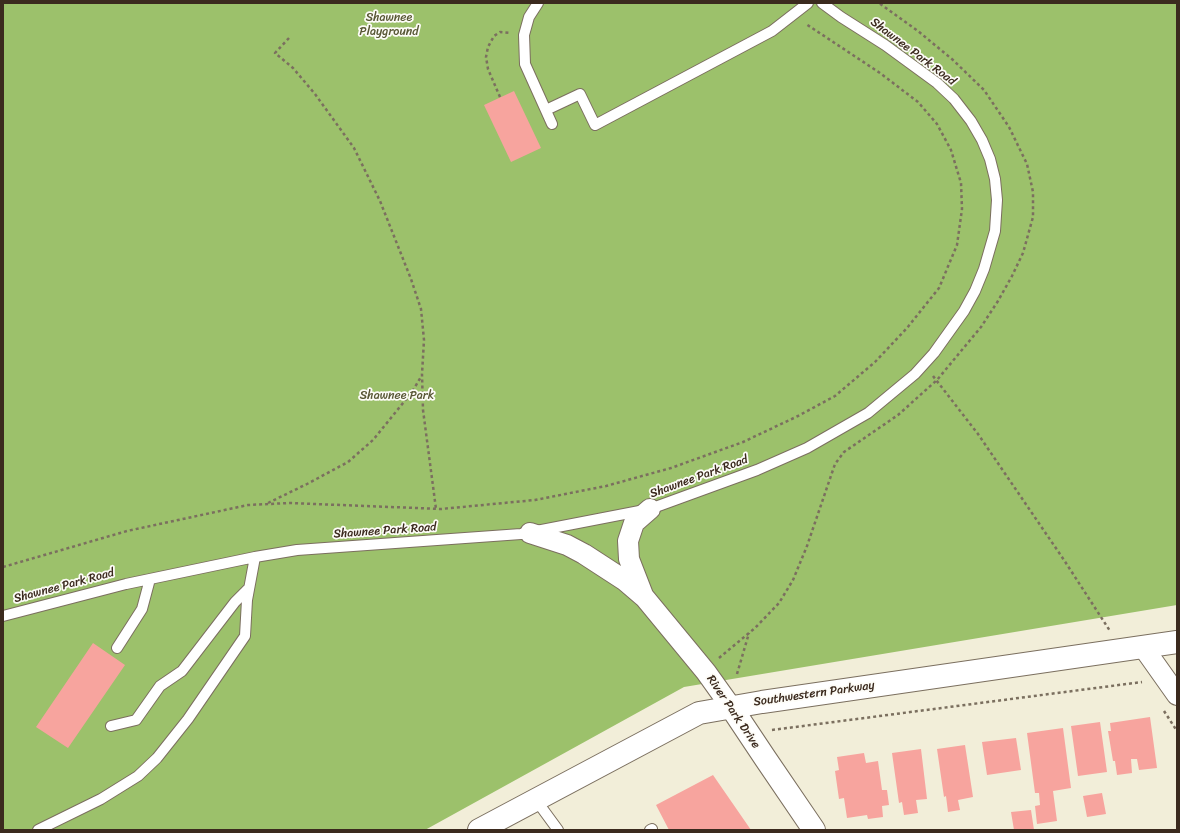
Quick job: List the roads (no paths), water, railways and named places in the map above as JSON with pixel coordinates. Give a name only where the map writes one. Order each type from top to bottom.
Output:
[{"type":"street","name":"River Park Drive","points":[[645,598],[629,559],[628,541],[634,523],[650,509]]},
{"type":"street","name":"River Park Drive","points":[[530,532],[567,545],[584,554],[624,580],[645,598],[706,672],[814,830]]},
{"type":"street","name":"Southwestern Parkway","points":[[479,830],[699,713],[731,707],[1177,642]]},
{"type":"street","points":[[1143,647],[1177,695]]},
{"type":"lane","points":[[538,3],[529,17],[524,36],[525,64],[552,124]]},
{"type":"lane","points":[[546,110],[580,94],[595,125],[772,31],[808,3]]},
{"type":"lane","name":"Shawnee Park Road","points":[[3,616],[150,578],[297,550],[521,534],[650,509],[757,470],[807,448],[868,413],[915,374],[923,365],[947,336],[964,311],[975,291],[984,269],[995,231],[997,200],[995,180],[990,159],[982,140],[971,121],[954,99],[937,83],[885,45],[822,3]]},
{"type":"lane","points":[[38,830],[101,799],[138,776],[157,758],[188,719],[245,636],[247,600],[255,557]]},
{"type":"lane","points":[[117,648],[142,609],[150,578]]},
{"type":"lane","points":[[112,726],[136,720],[160,686],[182,671],[235,602],[250,588]]},
{"type":"lane","points":[[536,800],[558,830]]},
{"type":"park label","name":"Shawnee Playground","points":[[389,25]]},
{"type":"park label","name":"Shawnee Park","points":[[397,396]]}]
